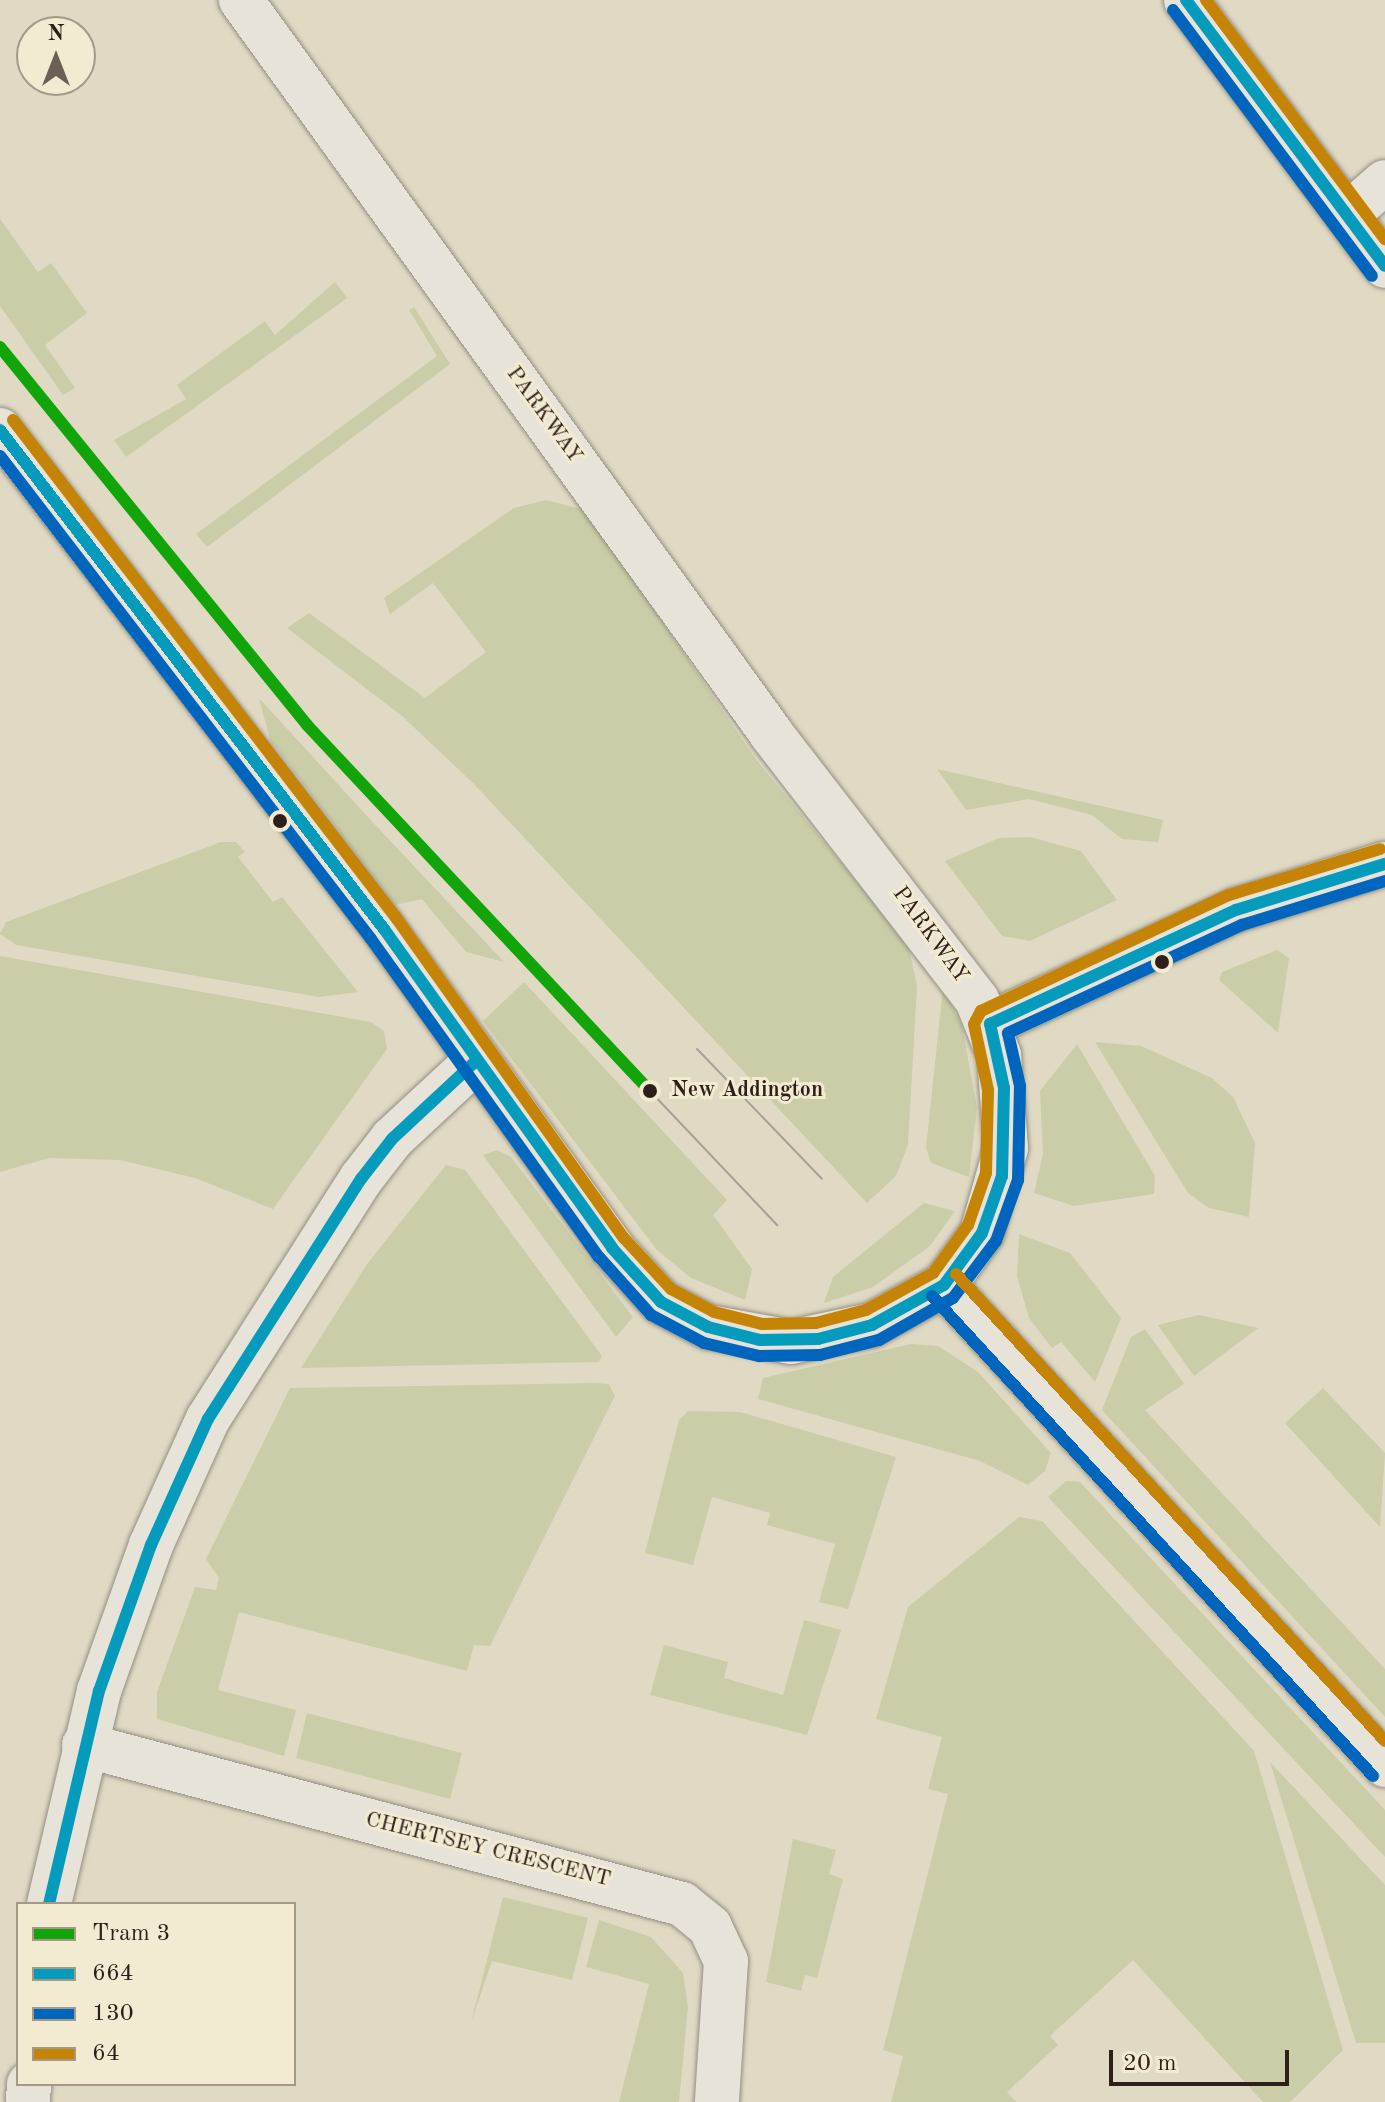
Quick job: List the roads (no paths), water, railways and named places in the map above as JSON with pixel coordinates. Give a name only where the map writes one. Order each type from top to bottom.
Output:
[{"type":"street","name":"PARKWAY","points":[[0,430],[476,1061],[612,1248],[682,1316],[760,1340],[818,1339],[872,1325],[944,1285],[982,1233],[1002,1176],[1004,1088],[990,1024],[946,952],[771,733],[241,0]]},
{"type":"street","points":[[1186,0],[1385,266]]},
{"type":"street","points":[[1347,215],[1385,182]]},
{"type":"street","points":[[990,1024],[1236,910],[1385,864]]},
{"type":"street","points":[[49,1902],[84,1745],[151,1545],[229,1379],[376,1159],[476,1061]]},
{"type":"street","points":[[944,1285],[1385,1765]]},
{"type":"street","name":"CHERTSEY CRESCENT","points":[[84,1745],[682,1904],[710,1927],[726,1961],[717,2102]]},
{"type":"tram line","name":"3","points":[[0,347],[307,725],[650,1091]]},
{"type":"tram line","points":[[697,1049],[822,1179]]},
{"type":"tram line","points":[[650,1091],[777,1225]]},
{"type":"place","name":"New Addington","points":[[650,1091]]}]
